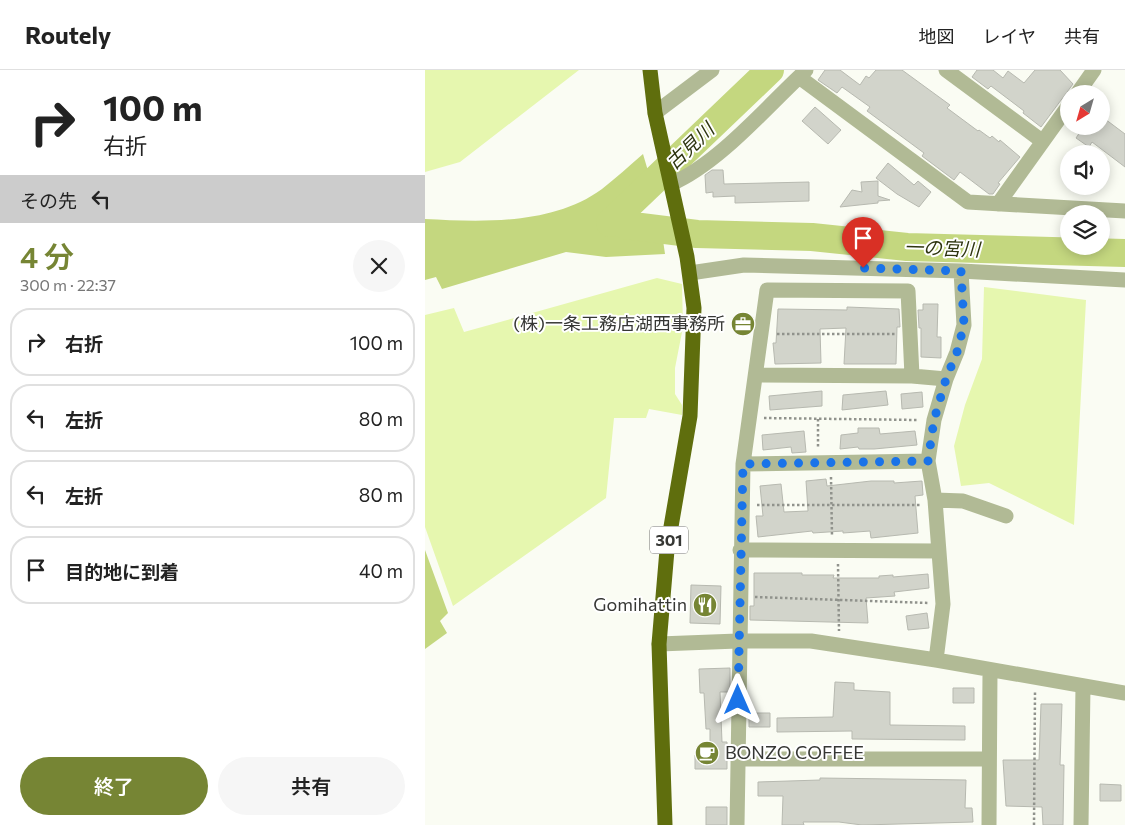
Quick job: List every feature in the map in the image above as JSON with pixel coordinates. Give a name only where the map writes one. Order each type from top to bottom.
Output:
[{"type":"highway","name":"301","points":[[650,70],[655,113],[687,257],[694,308],[691,416],[667,550],[659,644],[665,825]]},
{"type":"street","points":[[655,113],[712,70]]},
{"type":"street","points":[[946,70],[1042,141]]},
{"type":"street","points":[[1083,85],[1094,70]]},
{"type":"street","points":[[670,180],[691,175],[744,129],[803,73],[968,202],[1125,211]]},
{"type":"street","points":[[998,204],[1060,117]]},
{"type":"street","points":[[690,273],[744,265],[961,271],[1125,280]]},
{"type":"street","points":[[936,660],[943,604],[936,503],[928,461],[934,420],[964,325],[961,271]]},
{"type":"street","points":[[737,825],[738,641],[743,464],[767,290],[908,291],[912,376]]},
{"type":"street","points":[[756,375],[912,376],[946,379]]},
{"type":"street","points":[[743,464],[928,461]]},
{"type":"street","points":[[936,503],[963,501],[1006,516]]},
{"type":"street","points":[[740,550],[938,551]]},
{"type":"street","points":[[659,644],[811,641],[936,660],[1125,693]]},
{"type":"street","points":[[989,825],[990,670]]},
{"type":"street","points":[[1081,825],[1083,686]]},
{"type":"street","points":[[738,759],[989,759]]},
{"type":"path","points":[[761,334],[910,334]]},
{"type":"path","points":[[750,418],[934,420]]},
{"type":"path","points":[[818,419],[831,506],[838,599],[839,645]]},
{"type":"path","points":[[741,504],[831,506],[936,503]]},
{"type":"path","points":[[739,597],[943,604]]},
{"type":"path","points":[[1034,825],[1035,678]]},
{"type":"shaded area","points":[[425,70],[579,70],[460,162],[425,172]]},
{"type":"shaded area","points":[[643,154],[651,181],[630,200],[625,211],[625,217],[661,226],[665,254],[606,257],[566,252],[442,289],[436,277],[425,280],[425,219],[470,221],[517,219],[562,209],[583,201],[602,189]]},
{"type":"shaded area","points":[[657,278],[682,284],[683,327],[675,368],[675,394],[682,405],[682,415],[649,409],[646,418],[614,418],[606,498],[453,606],[425,527],[425,315],[454,308],[464,332]]},
{"type":"shaded area","points":[[984,287],[1086,300],[1074,525],[989,483],[961,486],[954,446],[965,405],[982,359]]},
{"type":"shaded area","points":[[425,550],[448,613],[440,621],[447,633],[425,649]]},
{"type":"building","points":[[825,70],[840,70],[860,85],[866,76],[869,78],[876,70],[902,70],[950,105],[947,108],[978,131],[990,138],[992,136],[999,142],[1000,140],[1020,157],[998,183],[1000,184],[993,194],[989,194],[960,172],[954,180],[922,156],[924,153],[867,111],[870,107],[842,87],[837,93],[818,80]]},
{"type":"building","points":[[977,70],[993,70],[1003,78],[1008,71],[1024,83],[1035,70],[1060,70],[1073,84],[1060,85],[1060,101],[1041,127],[1023,113],[1024,111],[991,86],[988,89],[972,77]]},
{"type":"building","points":[[815,107],[841,130],[828,144],[802,121]]},
{"type":"building","points":[[1110,123],[1125,134],[1125,167],[1110,156],[1110,145],[1096,145],[1092,142],[1090,145],[1086,145],[1076,138],[1078,135],[1110,135]]},
{"type":"building","points":[[888,163],[914,185],[918,181],[931,192],[919,207],[897,194],[876,178]]},
{"type":"building","points":[[712,170],[723,170],[724,184],[809,182],[809,201],[735,203],[735,196],[713,197],[713,192],[706,193],[705,175]]},
{"type":"building","points":[[878,181],[878,196],[890,200],[840,207],[852,190],[862,192],[861,182]]},
{"type":"building","points":[[923,304],[938,304],[937,337],[941,337],[941,358],[921,357],[921,328],[919,328],[918,310],[923,310]]},
{"type":"building","points":[[847,307],[899,309],[900,327],[897,327],[896,364],[844,364],[846,328],[820,329],[821,363],[775,364],[773,343],[776,343],[778,309],[847,310]]},
{"type":"building","points":[[822,391],[822,406],[770,410],[769,396]]},
{"type":"building","points":[[886,391],[888,405],[842,410],[843,395]]},
{"type":"building","points":[[922,392],[923,407],[902,409],[901,394]]},
{"type":"building","points":[[858,428],[879,428],[880,434],[915,431],[917,445],[874,449],[859,449],[858,447],[840,449],[841,435],[858,433]]},
{"type":"building","points":[[804,431],[806,452],[792,453],[791,447],[763,450],[762,435]]},
{"type":"building","points":[[826,479],[827,486],[871,481],[894,481],[894,483],[922,481],[923,495],[915,496],[918,533],[871,538],[870,531],[813,533],[812,531],[758,537],[756,516],[763,516],[760,486],[781,484],[784,512],[808,511],[806,481]]},
{"type":"building","points":[[754,573],[834,575],[833,578],[879,578],[879,576],[893,575],[893,577],[928,574],[929,588],[894,592],[895,596],[866,598],[868,623],[750,620],[750,606],[754,606]]},
{"type":"building","points":[[691,585],[721,586],[720,624],[690,623]]},
{"type":"building","points":[[927,613],[929,628],[908,630],[906,616]]},
{"type":"building","points":[[730,668],[730,692],[720,692],[722,742],[727,742],[727,769],[695,769],[695,755],[710,755],[710,729],[706,729],[704,693],[700,693],[699,669]]},
{"type":"building","points":[[835,682],[854,683],[854,690],[890,692],[890,725],[965,726],[965,740],[852,739],[852,731],[777,732],[777,718],[833,717]]},
{"type":"building","points":[[953,688],[974,688],[974,703],[953,703]]},
{"type":"building","points":[[1041,704],[1062,704],[1060,765],[1064,765],[1063,825],[1043,825],[1042,807],[1006,806],[1003,760],[1039,760]]},
{"type":"building","points":[[749,713],[770,713],[770,727],[749,727]]},
{"type":"building","points":[[820,778],[966,780],[965,808],[972,808],[973,822],[862,825],[839,822],[803,822],[804,825],[782,825],[783,796],[758,796],[758,782],[820,780]]},
{"type":"building","points":[[1100,784],[1121,785],[1121,801],[1100,801]]},
{"type":"building","points":[[706,807],[727,807],[727,825],[706,825]]},
{"type":"waterway","name":"古見川","points":[[610,223],[770,70]]},
{"type":"waterway","name":"一の宮川","points":[[625,225],[697,234],[812,237],[907,247],[1125,253]]},
{"type":"place","name":"(株)一条工務店湖西事務所","points":[[743,324]]},
{"type":"place","name":"Gomihattin","points":[[705,605]]},
{"type":"place","name":"BONZO COFFEE","points":[[707,753]]},
{"type":"route","points":[[738,700],[743,464],[928,461],[934,420],[964,325],[961,271],[863,268]]}]
